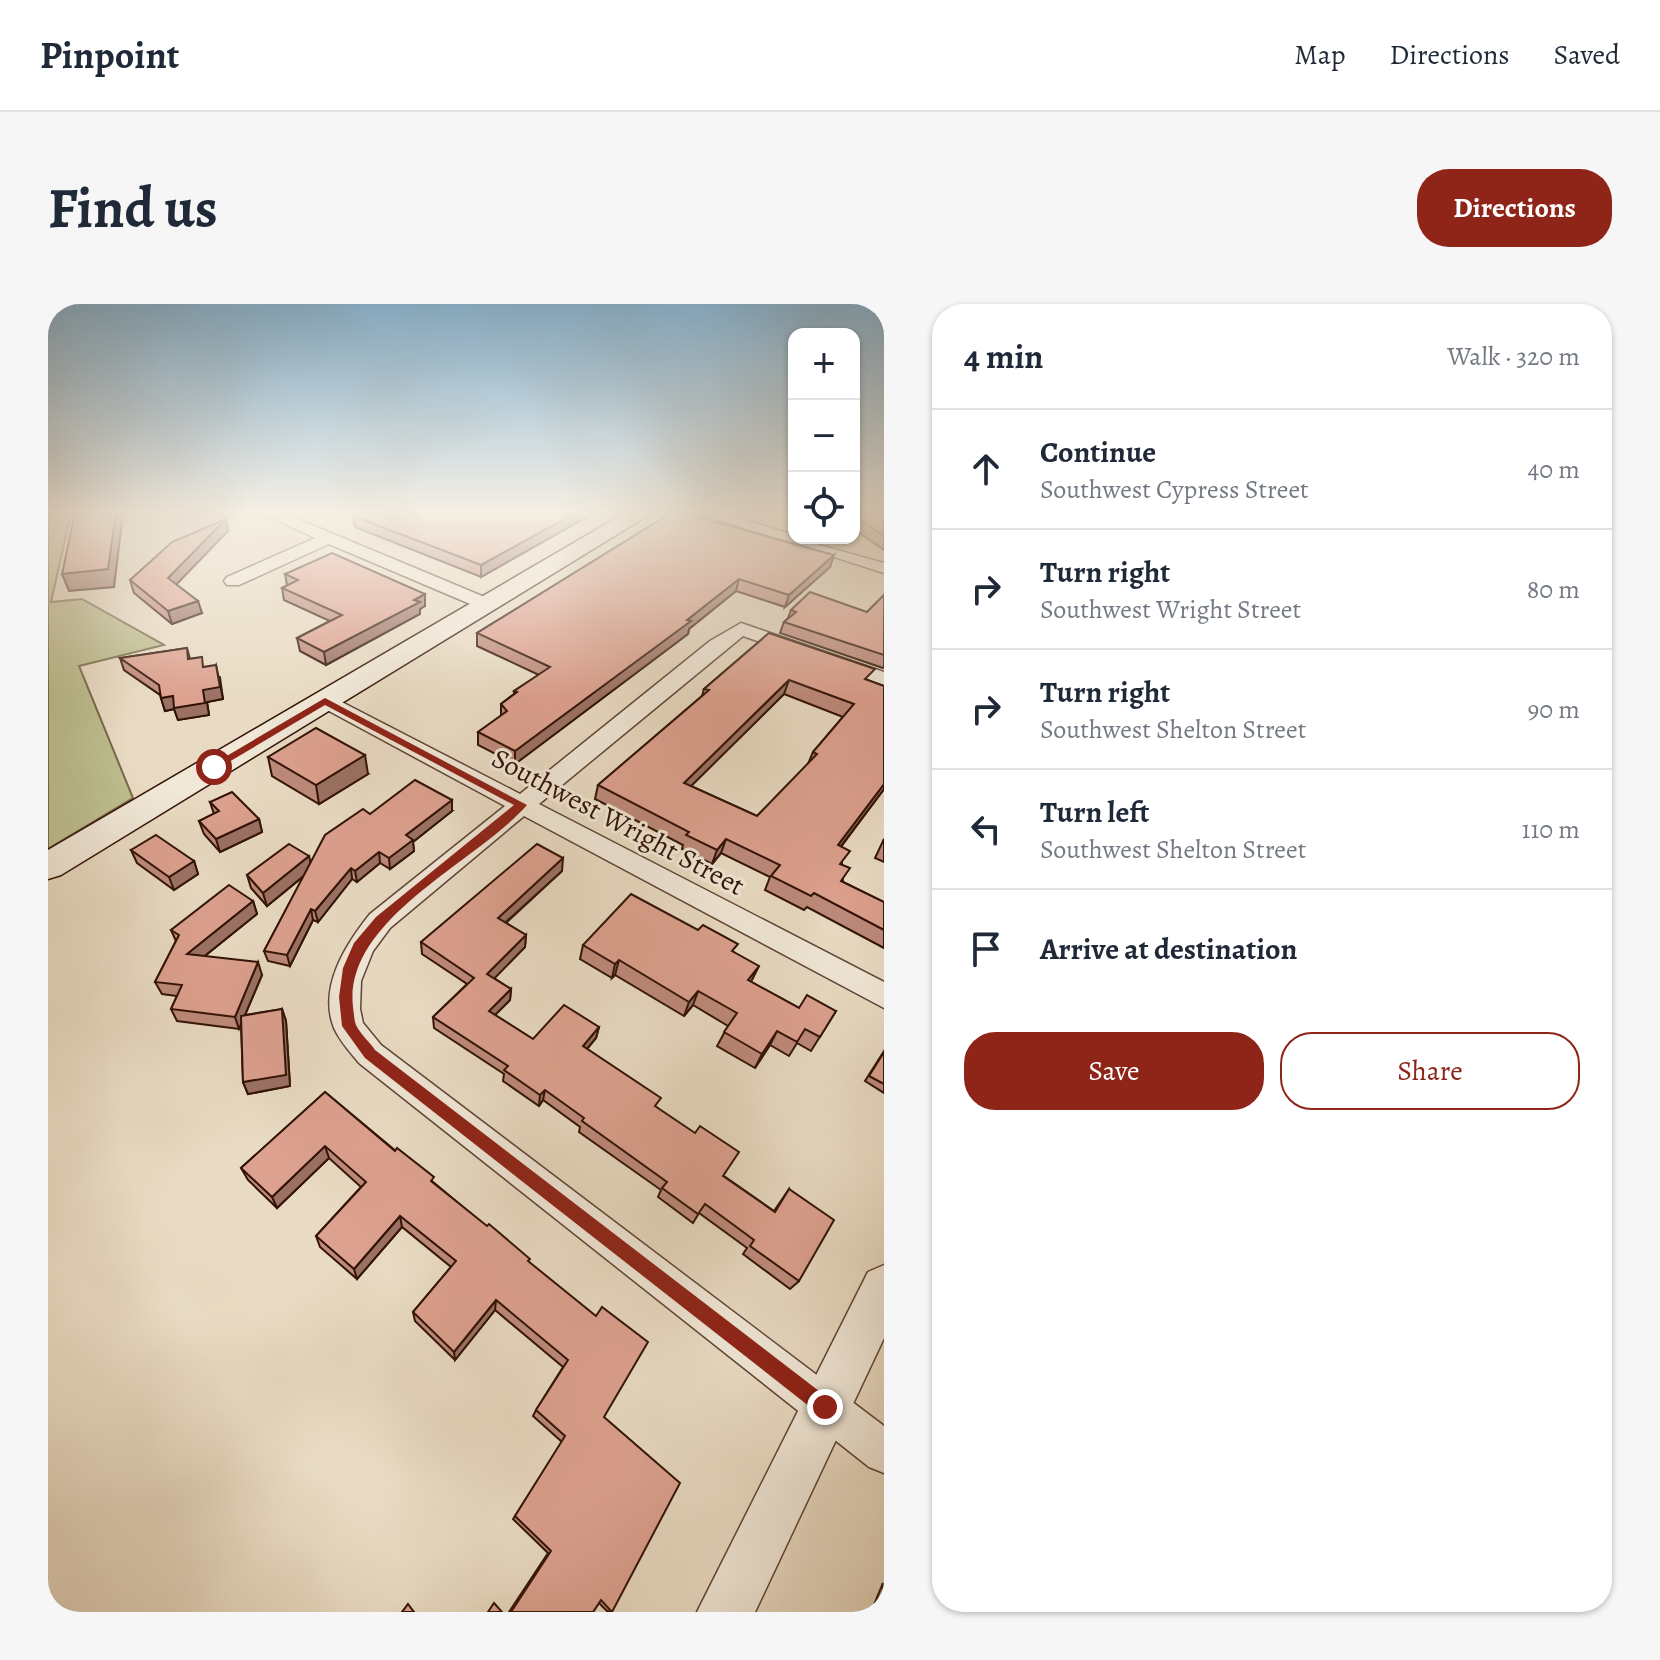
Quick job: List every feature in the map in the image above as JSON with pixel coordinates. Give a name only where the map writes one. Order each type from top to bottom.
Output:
[{"type":"main road","points":[[48,866],[539,574]]},
{"type":"street","points":[[233,581],[248,574]]},
{"type":"street","points":[[412,574],[488,605]]},
{"type":"street","points":[[884,679],[741,629],[717,645],[380,921],[359,947],[350,968],[345,997],[349,1026],[370,1054],[884,1452]]},
{"type":"street","name":"Southwest Wright Street","points":[[325,701],[884,996]]},
{"type":"street","points":[[725,1612],[884,1288]]},
{"type":"green space","points":[[48,574],[57,574],[51,602],[82,599],[164,645],[79,666],[133,798],[48,849]]},
{"type":"building","points":[[137,574],[172,574],[168,578],[198,601],[168,611],[130,580]]},
{"type":"building","points":[[285,574],[380,574],[425,594],[414,600],[420,602],[324,652],[297,638],[342,615],[282,588],[298,580]]},
{"type":"building","points":[[572,574],[813,574],[789,595],[739,579],[687,620],[691,621],[515,751],[478,732],[507,711],[501,704],[517,692],[514,691],[550,667],[477,633]]},
{"type":"building","points":[[810,592],[867,612],[884,595],[884,655],[784,622],[796,612],[791,610]]},
{"type":"building","points":[[769,633],[875,669],[865,679],[884,686],[884,784],[838,845],[850,851],[840,864],[850,868],[841,881],[884,902],[884,930],[814,893],[811,896],[771,876],[780,865],[726,839],[717,850],[598,785],[709,690],[704,689]],"holes":[[[789,680],[854,704],[813,752],[817,754],[757,816],[684,783]]]},
{"type":"building","points":[[187,648],[188,659],[202,657],[203,667],[216,665],[220,687],[203,690],[205,703],[174,708],[173,696],[161,698],[159,685],[120,658]]},
{"type":"building","points":[[316,728],[365,755],[316,785],[268,757]]},
{"type":"building","points":[[415,780],[452,800],[406,835],[413,840],[389,858],[379,852],[355,871],[351,868],[315,911],[311,909],[287,955],[264,951],[325,835],[363,809],[370,814]]},
{"type":"building","points":[[232,792],[259,819],[216,839],[199,821],[219,811],[210,802]]},
{"type":"building","points":[[156,835],[194,861],[169,877],[131,850]]},
{"type":"building","points":[[289,844],[309,856],[263,893],[247,875]]},
{"type":"building","points":[[537,844],[563,858],[498,918],[526,935],[487,974],[511,989],[489,1011],[533,1039],[564,1005],[599,1027],[583,1046],[661,1098],[655,1106],[695,1133],[700,1126],[739,1152],[723,1176],[775,1212],[789,1189],[834,1220],[799,1281],[750,1246],[754,1240],[705,1204],[698,1214],[662,1188],[667,1182],[582,1121],[584,1118],[545,1090],[540,1095],[504,1070],[508,1066],[433,1017],[474,978],[421,942]]},
{"type":"building","points":[[229,885],[253,901],[187,954],[258,962],[235,1017],[171,1009],[182,985],[155,982],[179,935],[171,930]]},
{"type":"building","points":[[631,894],[698,930],[703,925],[738,944],[732,951],[759,966],[748,980],[799,1008],[807,995],[836,1011],[820,1037],[805,1029],[797,1042],[777,1031],[762,1054],[724,1032],[737,1013],[698,991],[689,1002],[619,960],[615,964],[583,945]]},
{"type":"building","points":[[282,1009],[286,1075],[243,1082],[241,1016]]},
{"type":"building","points":[[884,1052],[884,1084],[869,1076]]},
{"type":"building","points":[[325,1092],[395,1151],[397,1148],[434,1177],[431,1181],[487,1226],[489,1224],[530,1259],[528,1261],[596,1316],[602,1307],[648,1342],[604,1417],[680,1483],[612,1612],[601,1600],[593,1612],[511,1612],[551,1551],[515,1516],[565,1436],[536,1410],[568,1360],[496,1300],[454,1352],[413,1312],[456,1261],[400,1216],[354,1269],[316,1236],[366,1182],[325,1146],[272,1197],[241,1168]]},
{"type":"building","points":[[494,1603],[502,1612],[488,1612]]},
{"type":"building","points":[[408,1604],[414,1612],[402,1612]]},
{"type":"route","points":[[214,767],[325,701],[522,805],[380,921],[359,947],[350,968],[345,997],[349,1026],[370,1054],[825,1407]]}]
